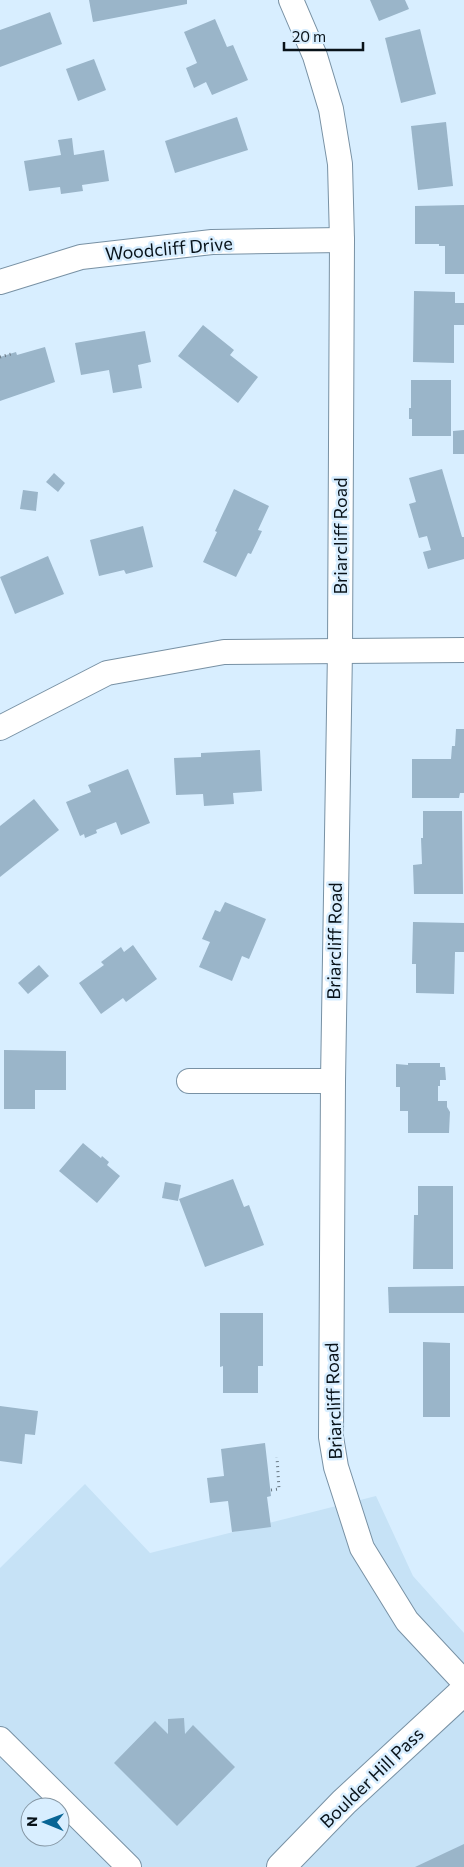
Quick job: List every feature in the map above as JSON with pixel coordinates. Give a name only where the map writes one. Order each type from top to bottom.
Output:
[{"type":"street","name":"Briarcliff Road","points":[[291,0],[315,56],[331,109],[340,164],[342,240],[340,650],[333,1081],[331,1427],[336,1467],[362,1548],[407,1621],[464,1682]]},
{"type":"street","name":"Woodcliff Drive","points":[[0,282],[81,257],[212,242],[342,240]]},
{"type":"street","points":[[0,728],[107,673],[224,652],[464,650]]},
{"type":"street","points":[[189,1081],[333,1081]]},
{"type":"street","name":"Boulder Hill Pass","points":[[281,1867],[344,1802],[464,1691]]},
{"type":"street","points":[[0,1739],[129,1867]]},
{"type":"path","points":[[0,357],[11,354]]},
{"type":"path","points":[[271,1490],[279,1489],[277,1458]]},
{"type":"shaded area","points":[[85,1484],[150,1553],[376,1496],[413,1576],[464,1633],[464,1867],[0,1867],[0,1568]]},
{"type":"building","points":[[89,0],[187,0],[187,4],[93,22]]},
{"type":"building","points":[[370,0],[405,0],[409,9],[379,21]]},
{"type":"building","points":[[50,12],[62,44],[0,67],[0,30]]},
{"type":"building","points":[[215,19],[227,47],[233,45],[248,80],[212,95],[206,82],[194,88],[186,68],[197,63],[184,32]]},
{"type":"building","points":[[420,29],[436,94],[401,103],[385,38]]},
{"type":"building","points":[[94,59],[106,90],[78,101],[66,69]]},
{"type":"building","points":[[237,117],[248,150],[175,173],[165,141]]},
{"type":"building","points":[[446,122],[453,186],[418,190],[411,126]]},
{"type":"building","points":[[72,138],[74,155],[104,150],[109,181],[82,185],[83,191],[61,194],[60,187],[29,191],[24,161],[61,155],[58,140]]},
{"type":"building","points":[[464,205],[464,274],[445,274],[445,246],[439,246],[439,244],[415,244],[415,206]]},
{"type":"building","points":[[414,291],[455,292],[455,303],[464,303],[464,325],[454,325],[454,363],[413,362]]},
{"type":"building","points":[[203,325],[234,350],[230,355],[258,377],[238,403],[178,356]]},
{"type":"building","points":[[145,331],[151,362],[138,365],[142,388],[113,393],[109,370],[81,375],[75,343]]},
{"type":"building","points":[[45,347],[55,382],[0,401],[0,357],[16,352],[17,355]]},
{"type":"building","points":[[411,380],[451,380],[451,436],[412,436],[412,419],[409,419]]},
{"type":"building","points":[[464,430],[464,454],[453,454],[453,431]]},
{"type":"building","points":[[442,469],[462,537],[464,537],[464,559],[428,569],[423,552],[431,550],[427,536],[419,538],[409,504],[416,502],[409,478]]},
{"type":"building","points":[[54,473],[65,483],[58,492],[46,482]]},
{"type":"building","points":[[234,489],[269,506],[258,530],[262,531],[251,554],[248,553],[236,577],[203,562]]},
{"type":"building","points":[[23,490],[38,492],[36,511],[20,509]]},
{"type":"building","points":[[143,526],[153,567],[126,574],[124,570],[99,576],[90,540]]},
{"type":"building","points":[[48,556],[64,594],[15,614],[0,577]]},
{"type":"building","points":[[456,729],[464,729],[464,793],[460,793],[459,798],[412,798],[412,759],[451,759],[452,746],[455,746]]},
{"type":"building","points":[[260,750],[262,791],[233,793],[234,804],[204,806],[203,794],[176,795],[174,758],[201,757],[201,753]]},
{"type":"building","points":[[128,769],[150,823],[121,835],[116,822],[96,830],[97,833],[85,838],[84,834],[80,836],[66,802],[91,792],[88,785]]},
{"type":"building","points":[[34,799],[59,830],[0,877],[0,826]]},
{"type":"building","points":[[423,811],[462,811],[463,894],[414,894],[413,865],[422,864]]},
{"type":"building","points":[[225,902],[266,919],[249,959],[242,956],[232,981],[199,967],[210,942],[202,939],[215,910],[220,912]]},
{"type":"building","points":[[413,922],[464,923],[464,952],[455,952],[454,994],[416,993],[416,964],[412,964]]},
{"type":"building","points":[[133,945],[157,979],[126,1002],[123,998],[101,1014],[79,983],[104,965],[101,962],[121,947],[124,952]]},
{"type":"building","points":[[39,965],[49,976],[28,994],[18,983]]},
{"type":"building","points":[[4,1050],[66,1051],[66,1090],[35,1090],[35,1109],[4,1109]]},
{"type":"building","points":[[408,1063],[440,1063],[440,1067],[445,1067],[446,1080],[440,1080],[438,1101],[447,1101],[447,1107],[450,1112],[449,1133],[408,1133],[408,1111],[400,1111],[400,1087],[396,1087],[396,1064],[408,1065]]},
{"type":"building","points":[[83,1143],[109,1162],[107,1165],[120,1176],[97,1203],[59,1171]]},
{"type":"building","points":[[233,1179],[244,1207],[249,1205],[264,1245],[205,1267],[179,1199]]},
{"type":"building","points":[[165,1182],[181,1185],[178,1201],[162,1198]]},
{"type":"building","points":[[418,1186],[453,1186],[453,1269],[413,1269],[414,1215],[418,1215]]},
{"type":"building","points":[[464,1286],[464,1313],[389,1313],[388,1287]]},
{"type":"building","points":[[220,1313],[263,1313],[263,1366],[258,1366],[258,1393],[223,1393],[223,1366],[220,1367]]},
{"type":"building","points":[[423,1342],[450,1343],[450,1417],[423,1417]]},
{"type":"building","points":[[0,1406],[38,1411],[35,1435],[25,1434],[22,1464],[0,1461]]},
{"type":"building","points":[[265,1443],[271,1496],[267,1497],[271,1527],[232,1532],[228,1501],[210,1503],[207,1478],[224,1476],[221,1449]]},
{"type":"building","points":[[184,1718],[185,1734],[193,1725],[235,1767],[177,1826],[114,1763],[155,1721],[168,1734],[168,1719]]},
{"type":"building","points":[[464,1844],[464,1867],[415,1867]]}]
